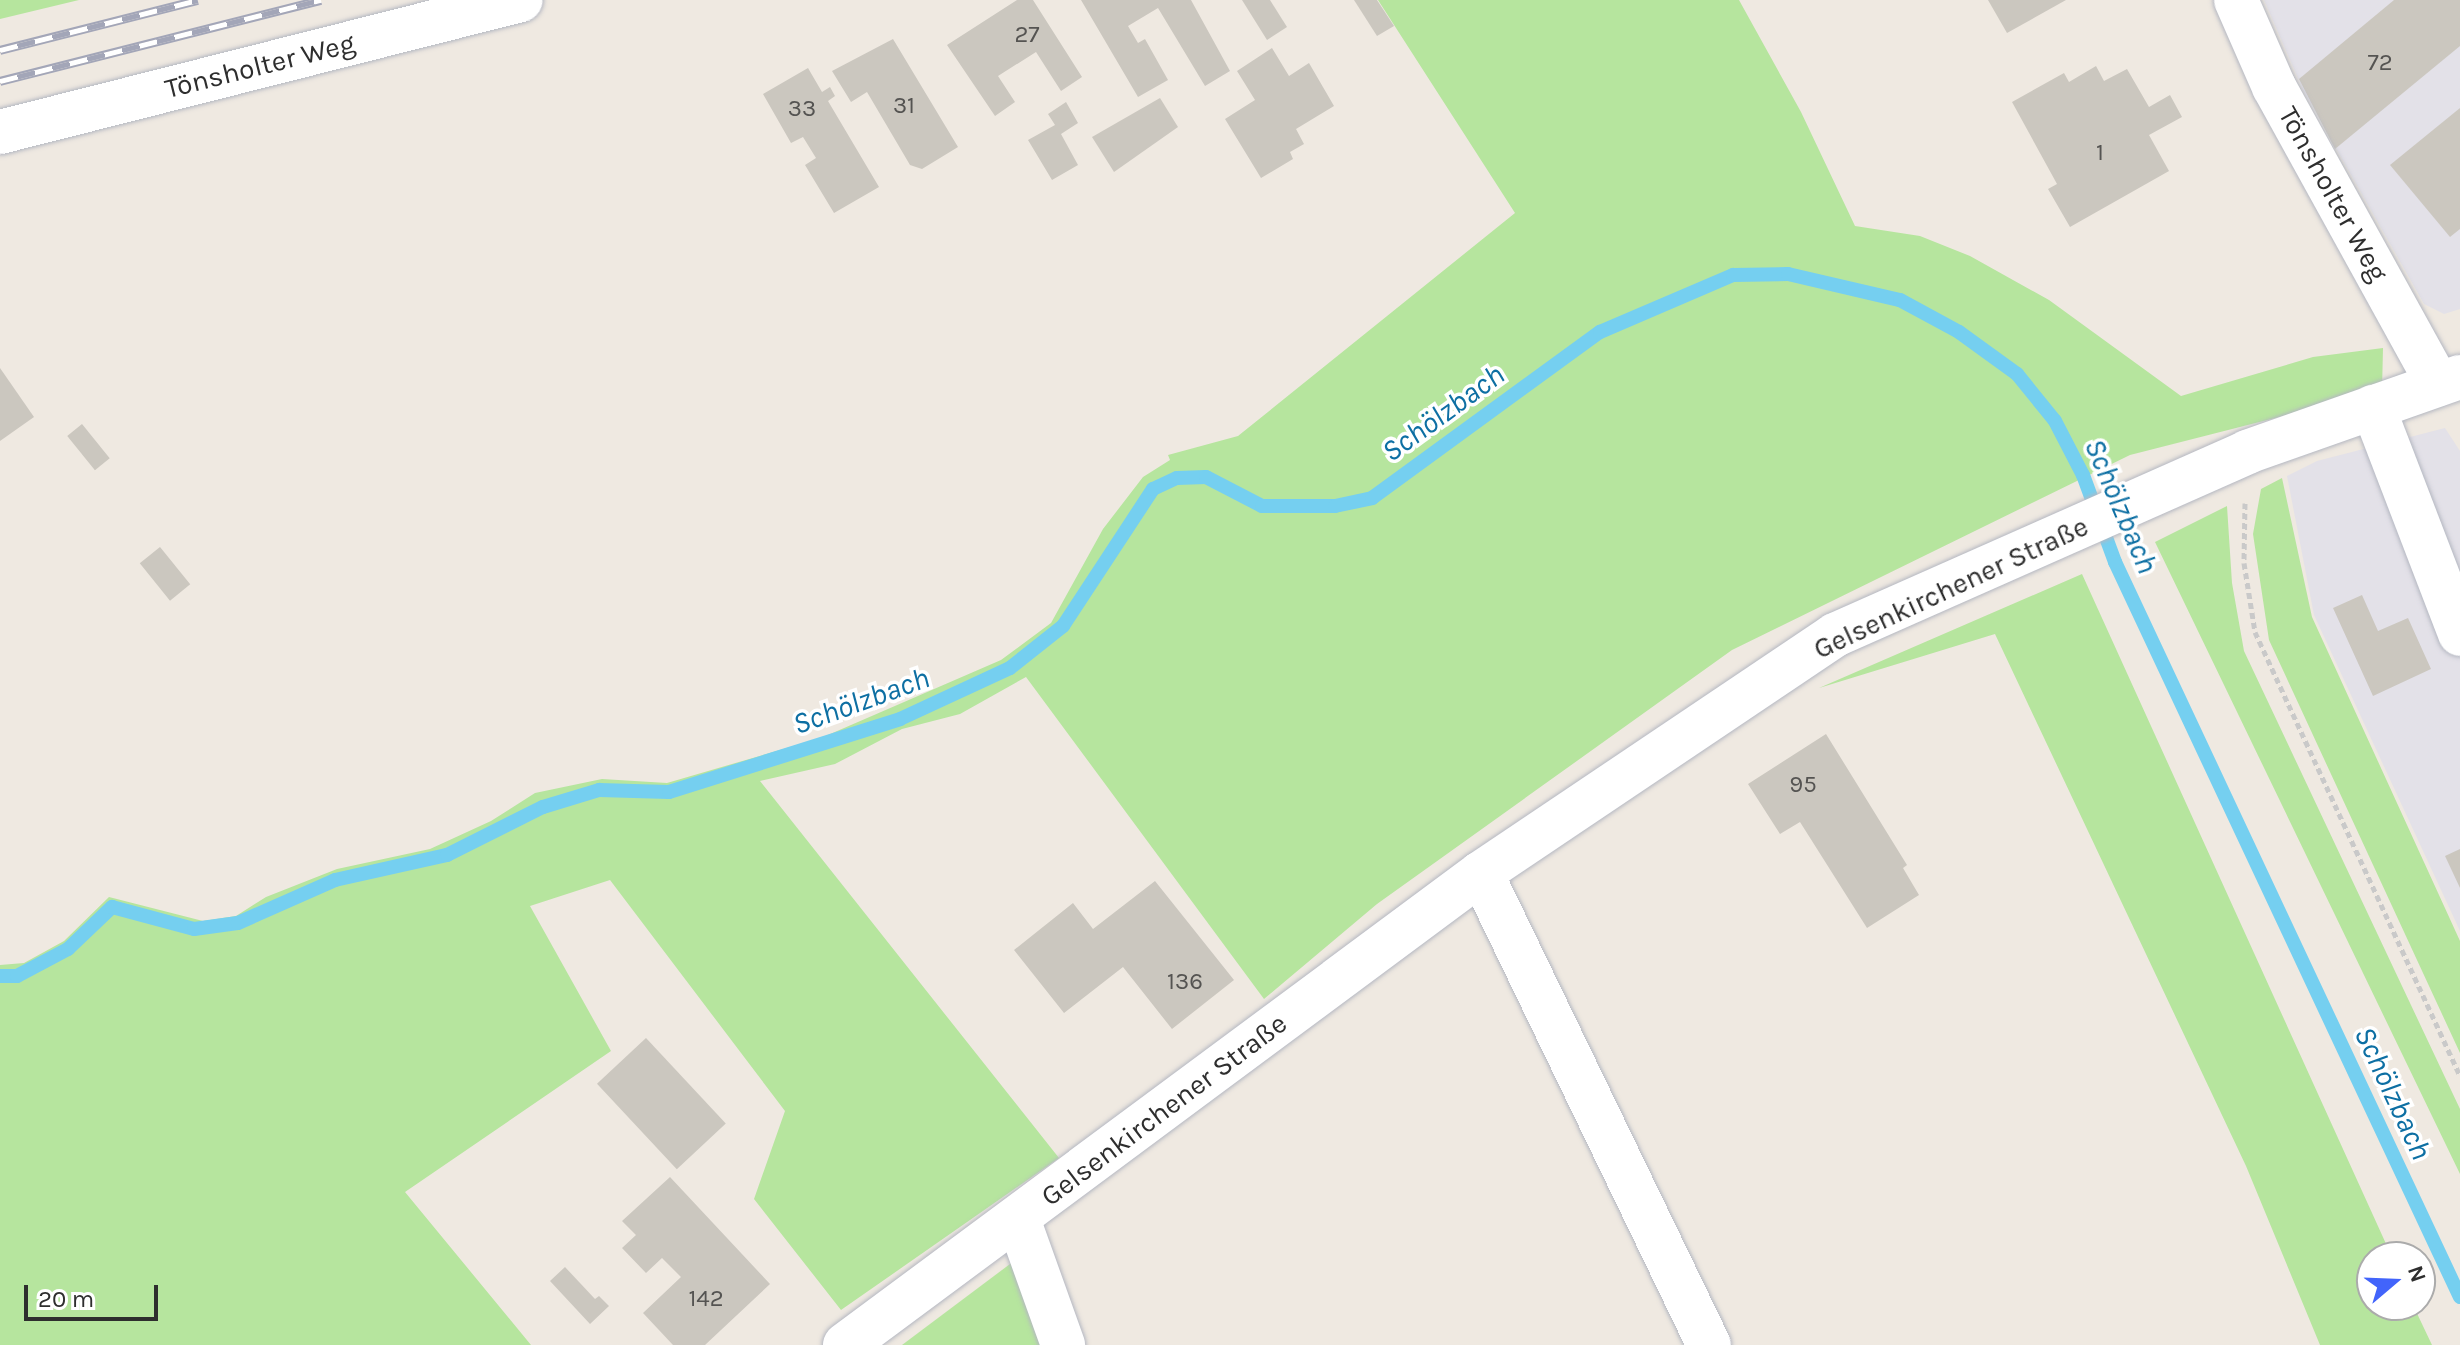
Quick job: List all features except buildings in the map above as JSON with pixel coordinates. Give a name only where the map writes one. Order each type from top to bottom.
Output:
[{"type":"street","name":"Tönsholter Weg","points":[[0,132],[521,0]]},
{"type":"street","name":"Tönsholter Weg","points":[[2236,0],[2274,87],[2449,380]]},
{"type":"street","name":"Gelsenkirchener Straße","points":[[845,1345],[1481,873],[1835,635],[2247,452],[2449,380]]},
{"type":"street","points":[[2373,407],[2460,634]]},
{"type":"street","points":[[1481,873],[1709,1345]]},
{"type":"street","points":[[1018,1219],[1063,1345]]},
{"type":"path","points":[[2247,452],[2244,563],[2255,632],[2460,1076]]},
{"type":"shaded area","points":[[2264,0],[2460,0],[2460,309],[2444,314],[2424,304],[2303,90]]},
{"type":"shaded area","points":[[2445,428],[2460,451],[2460,931],[2314,615],[2287,476],[2317,461]]},
{"type":"green space","points":[[0,0],[79,0],[0,19]]},
{"type":"green space","points":[[1378,0],[1739,0],[1801,112],[1855,226],[1920,236],[1970,256],[2049,300],[2181,396],[2313,357],[2383,348],[2382,391],[2130,455],[1732,650],[1377,904],[1264,999],[1026,677],[960,714],[902,729],[835,764],[760,781],[1059,1158],[841,1310],[754,1199],[785,1111],[610,880],[530,906],[611,1051],[405,1192],[531,1345],[0,1345],[0,965],[24,963],[64,941],[109,897],[203,921],[236,916],[266,897],[337,869],[430,849],[491,821],[535,793],[602,779],[667,783],[821,738],[1001,660],[1051,623],[1103,529],[1143,477],[1170,460],[1168,455],[1238,436],[1515,213]]},
{"type":"green space","points":[[2282,478],[2312,617],[2460,941],[2460,1053],[2269,640],[2253,534],[2261,489]]},
{"type":"green space","points":[[2227,506],[2232,583],[2244,651],[2460,1109],[2460,1174],[2155,542]]},
{"type":"green space","points":[[2082,574],[2385,1241],[2356,1241],[2356,1321],[2421,1321],[2432,1345],[2320,1345],[2246,1166],[1995,634],[1819,688]]},
{"type":"green space","points":[[1014,1261],[1043,1345],[902,1345]]},
{"type":"waterway","name":"Schölzbach","points":[[0,976],[17,976],[68,949],[112,907],[194,929],[238,923],[335,880],[447,855],[543,807],[599,790],[669,792],[900,719],[1010,668],[1063,626],[1153,489],[1177,478],[1206,477],[1262,506],[1335,506],[1372,498],[1600,332],[1733,275],[1788,274],[1900,300],[1959,332],[2017,374],[2055,421],[2083,475],[2115,562],[2460,1297]]},
{"type":"railway","points":[[0,50],[198,0]]},
{"type":"railway","points":[[0,81],[321,0]]}]
